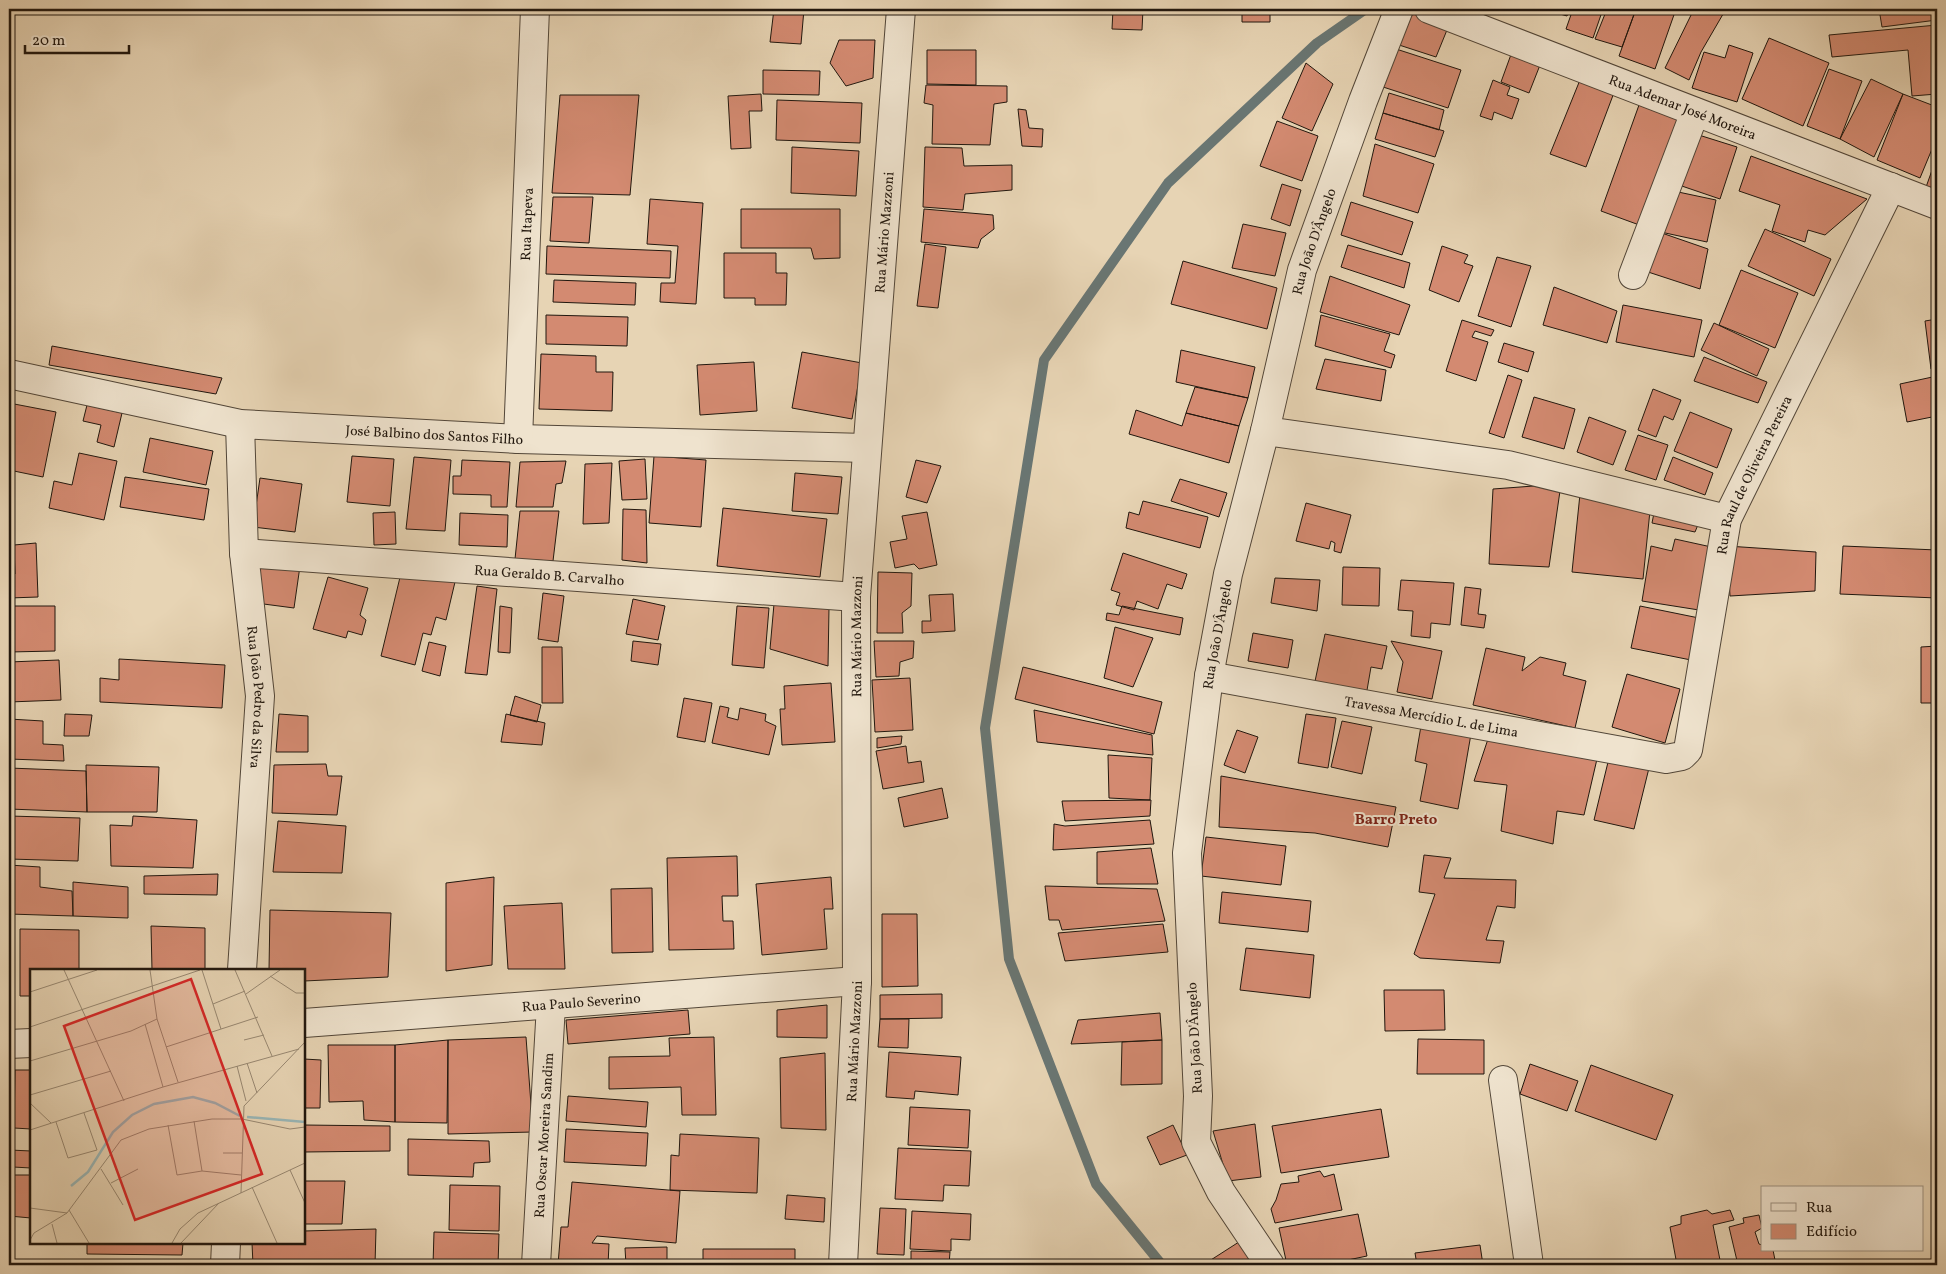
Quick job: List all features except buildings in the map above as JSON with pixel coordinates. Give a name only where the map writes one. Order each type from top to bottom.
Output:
[{"type":"street","name":"Rua Itapeva","points":[[518,439],[535,9]]},
{"type":"street","name":"Rua Mário Mazzoni","points":[[843,1265],[857,981],[856,597],[901,9]]},
{"type":"street","name":"Rua João D'Ângelo","points":[[1270,1265],[1221,1192],[1196,1142],[1198,1096],[1187,853],[1209,676],[1228,574],[1265,431],[1302,270],[1363,101],[1399,9]]},
{"type":"street","name":"Rua Ademar José Moreira","points":[[1428,9],[1937,205]]},
{"type":"street","points":[[1633,275],[1695,112]]},
{"type":"street","name":"Rua Raul de Oliveira Pereira","points":[[1655,757],[1675,758],[1688,750],[1727,519],[1890,187]]},
{"type":"street","name":"José Balbino dos Santos Filho","points":[[9,374],[240,424],[518,439],[866,448]]},
{"type":"street","name":"Rua João Pedro da Silva","points":[[240,424],[244,554],[260,696],[242,969]]},
{"type":"street","points":[[1265,431],[1508,465],[1727,519]]},
{"type":"street","name":"Rua Geraldo B. Carvalho","points":[[244,554],[856,597]]},
{"type":"street","name":"Travessa Mercídio L. de Lima","points":[[1209,676],[1655,757]]},
{"type":"street","name":"Rua Paulo Severino","points":[[305,1023],[857,981]]},
{"type":"street","name":"Rua Oscar Moreira Sandim","points":[[536,1265],[551,1005]]},
{"type":"street","points":[[9,1044],[30,1043]]},
{"type":"street","points":[[1503,1080],[1529,1265]]},
{"type":"street","points":[[225,1265],[226,1244]]},
{"type":"waterway","points":[[1162,1265],[1096,1184],[1009,959],[985,728],[1044,360],[1168,183],[1317,43],[1366,9]]},
{"type":"district","name":"Barro Preto","points":[[1396,819]]}]
